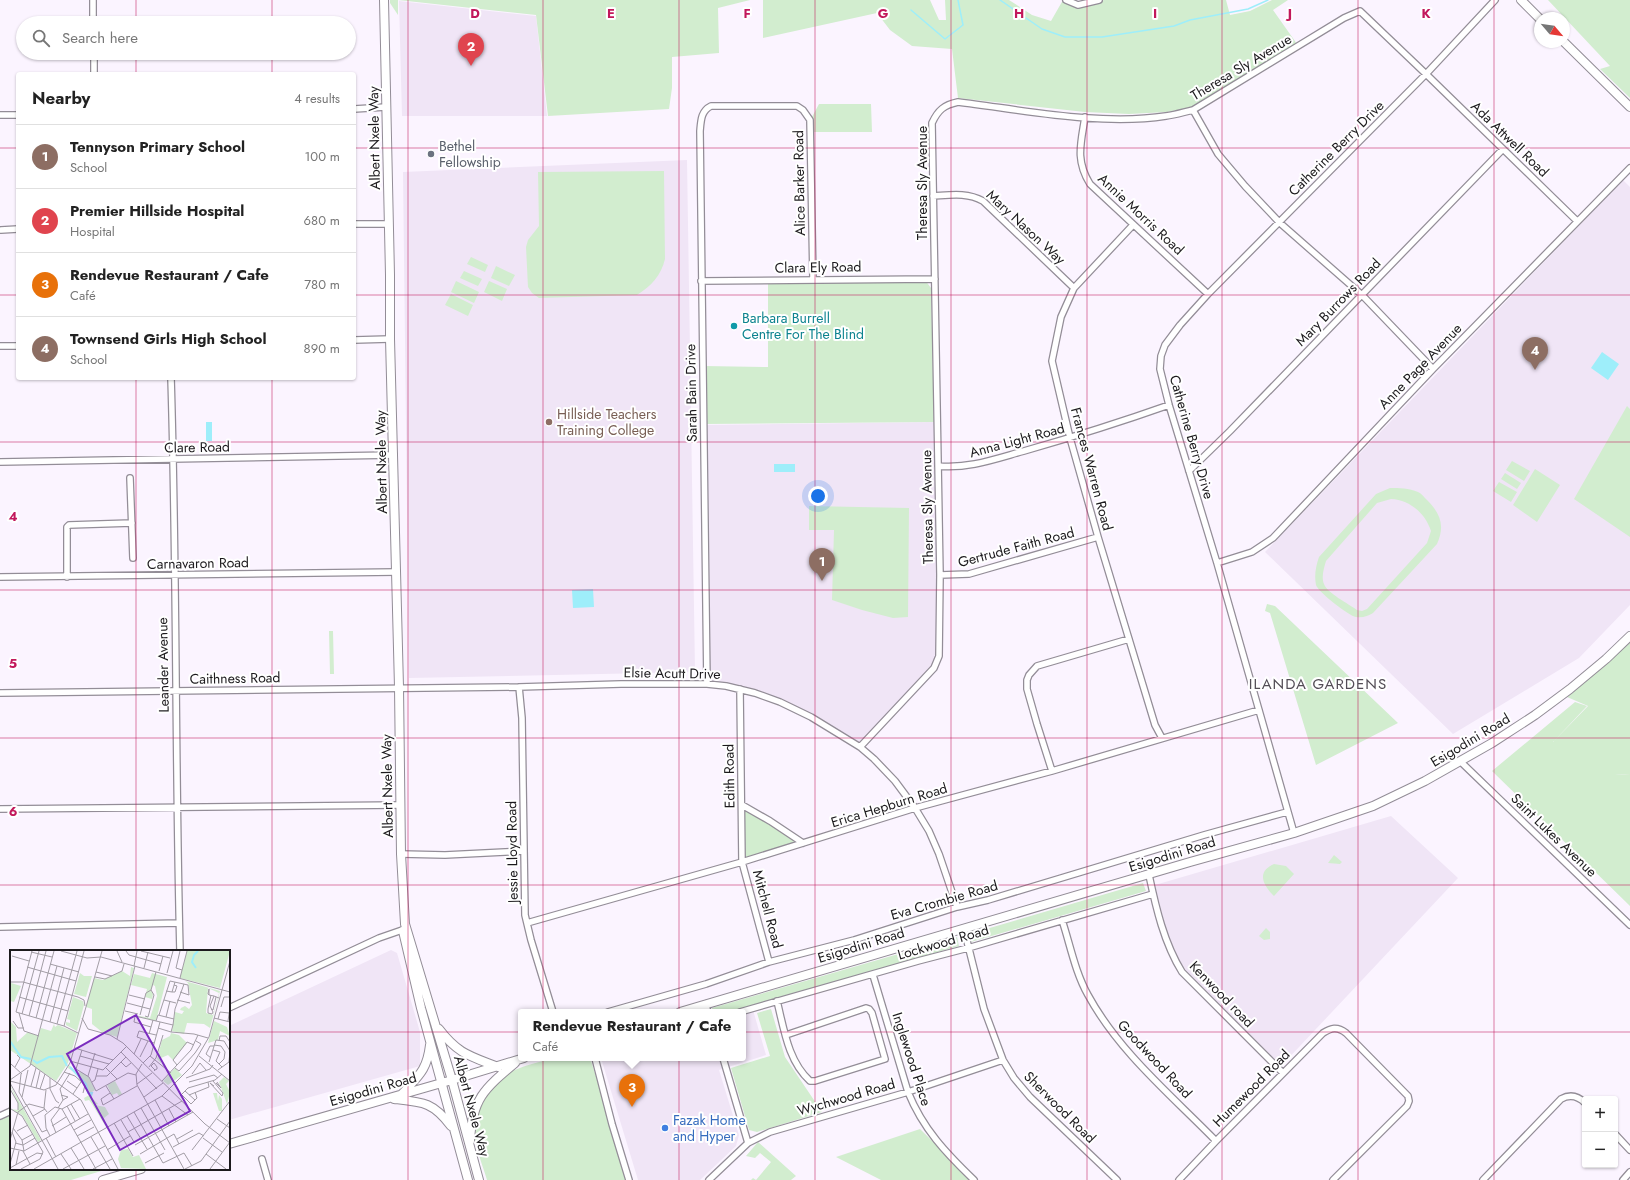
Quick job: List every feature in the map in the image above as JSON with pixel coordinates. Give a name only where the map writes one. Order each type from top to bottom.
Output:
[{"type":"main road","name":"Albert Nxele Way","points":[[384,0],[390,339],[399,687],[400,854],[405,928],[421,1008],[431,1039],[441,1083],[468,1180]]},
{"type":"main road","points":[[1521,0],[1534,13]]},
{"type":"main road","points":[[1570,48],[1630,107]]},
{"type":"main road","name":"Esigodini Road","points":[[707,1008],[964,929],[1294,833],[1373,806],[1461,762],[1535,715],[1570,689],[1630,636]]},
{"type":"main road","name":"Albert Nxele Way","points":[[405,928],[452,1080],[479,1180]]},
{"type":"main road","points":[[436,1026],[450,1043],[465,1054],[498,1066]]},
{"type":"main road","points":[[401,1095],[421,1074],[426,1066],[431,1039]]},
{"type":"main road","name":"Esigodini Road","points":[[230,1144],[518,1060]]},
{"type":"main road","points":[[470,1149],[471,1124],[474,1110],[479,1100],[489,1084],[518,1061]]},
{"type":"main road","points":[[389,1098],[428,1104],[443,1115],[454,1130]]},
{"type":"main road","points":[[103,1180],[138,1170]]},
{"type":"street","points":[[93,0],[93,16]]},
{"type":"street","points":[[1066,0],[1078,5],[1099,0]]},
{"type":"street","name":"Catherine Berry Drive","points":[[1294,833],[1217,563],[1169,405],[1160,369],[1162,351],[1180,325],[1208,294],[1426,74],[1495,0]]},
{"type":"street","name":"Theresa Sly Avenue","points":[[860,747],[934,668],[939,656],[940,575],[932,124],[938,111],[943,107],[958,102],[1085,118],[1151,118],[1193,110],[1358,10],[1363,13],[1426,74]]},
{"type":"street","points":[[94,60],[94,72]]},
{"type":"street","name":"Ada Attwell Road","points":[[1426,74],[1577,221]]},
{"type":"street","name":"Alice Barker Road","points":[[711,106],[797,106],[806,113],[810,120],[813,279]]},
{"type":"street","name":"Sarah Bain Drive","points":[[707,684],[700,130],[701,118],[704,111],[711,106]]},
{"type":"street","points":[[356,109],[386,108]]},
{"type":"street","points":[[1193,110],[1218,154],[1228,168],[1280,223],[1362,295],[1433,369]]},
{"type":"street","points":[[0,115],[16,115]]},
{"type":"street","name":"Annie Morris Road","points":[[1085,118],[1080,150],[1080,163],[1090,184],[1098,194],[1208,294]]},
{"type":"street","name":"Mary Burrows Road","points":[[1189,471],[1230,431],[1503,149]]},
{"type":"street","name":"Anne Page Avenue","points":[[1217,563],[1252,552],[1273,538],[1433,369],[1630,168]]},
{"type":"street","name":"Mary Nason Way","points":[[933,196],[964,194],[977,197],[1074,288]]},
{"type":"street","points":[[356,224],[388,224]]},
{"type":"street","name":"Frances Warren Road","points":[[1133,225],[1074,288],[1061,317],[1052,361],[1070,438],[1098,537],[1155,724],[1162,738]]},
{"type":"street","points":[[1,230],[16,230]]},
{"type":"street","name":"Clara Ely Road","points":[[701,281],[935,279]]},
{"type":"street","points":[[356,340],[390,339]]},
{"type":"street","points":[[0,346],[16,346]]},
{"type":"street","name":"Leander Avenue","points":[[171,380],[174,460],[174,576],[180,950]]},
{"type":"street","name":"Anna Light Road","points":[[938,466],[958,468],[983,462],[1070,438],[1169,405]]},
{"type":"street","name":"Clare Road","points":[[0,462],[394,455]]},
{"type":"street","points":[[130,478],[133,558]]},
{"type":"street","points":[[67,577],[67,527],[69,525],[132,523]]},
{"type":"street","name":"Gertrude Faith Road","points":[[940,575],[969,574],[1098,537]]},
{"type":"street","name":"Carnavaron Road","points":[[0,577],[396,572]]},
{"type":"street","points":[[1052,771],[1027,689],[1027,680],[1029,675],[1037,666],[1129,639]]},
{"type":"street","name":"Elsie Acutt Drive","points":[[399,687],[707,684],[740,689],[780,702],[811,717],[860,747],[895,781],[915,808],[928,831],[939,854],[957,907]]},
{"type":"street","name":"Caithness Road","points":[[0,693],[399,687]]},
{"type":"street","name":"Jessie Lloyd Road","points":[[519,687],[522,726],[523,851],[526,923],[552,1009]]},
{"type":"street","name":"Edith Road","points":[[740,689],[742,862]]},
{"type":"street","name":"Erica Hepburn Road","points":[[526,923],[742,862],[915,808],[1052,771],[1259,710]]},
{"type":"street","name":"Saint Lukes Avenue","points":[[1461,762],[1630,925]]},
{"type":"street","points":[[0,809],[400,805]]},
{"type":"street","points":[[742,805],[770,821],[803,843]]},
{"type":"street","name":"Eva Crombie Road","points":[[618,1009],[706,984],[769,962],[854,940],[957,907],[988,900],[1204,835],[1287,812]]},
{"type":"street","points":[[400,854],[445,855],[523,851]]},
{"type":"street","name":"Mitchell Road","points":[[742,862],[769,962]]},
{"type":"street","name":"Kenwood road","points":[[1149,875],[1153,894],[1172,956],[1182,972],[1283,1073]]},
{"type":"street","name":"Lockwood Road","points":[[746,1010],[1153,894]]},
{"type":"street","name":"Goodwood Road","points":[[1062,920],[1082,983],[1100,1015],[1126,1049],[1216,1141]]},
{"type":"street","points":[[0,927],[179,923]]},
{"type":"street","points":[[230,1008],[379,938],[405,928]]},
{"type":"street","name":"Sherwood Road","points":[[964,929],[984,1009],[1003,1060],[1014,1078],[1030,1096],[1117,1180]]},
{"type":"street","name":"Inglewood Place","points":[[873,975],[908,1092],[915,1108],[929,1131],[954,1160],[974,1180]]},
{"type":"street","points":[[777,1001],[786,1035],[793,1058],[810,1081],[815,1081],[886,1059],[872,1013],[866,1008],[786,1035]]},
{"type":"street","name":"Humewood Road","points":[[1180,1180],[1216,1141],[1323,1034],[1329,1029],[1338,1028],[1346,1033],[1408,1096],[1409,1101],[1406,1106],[1333,1180]]},
{"type":"street","name":"Wychwood Road","points":[[709,1180],[748,1143],[770,1132],[908,1092],[1003,1060]]},
{"type":"street","points":[[596,1061],[612,1124],[629,1180]]},
{"type":"street","points":[[724,1061],[748,1143]]},
{"type":"street","points":[[1483,1180],[1561,1099],[1567,1096],[1576,1097],[1582,1101]]},
{"type":"street","points":[[0,1116],[10,1111]]},
{"type":"street","points":[[1618,1137],[1630,1150]]},
{"type":"street","points":[[262,1159],[268,1180]]},
{"type":"street","points":[[1623,1180],[1630,1172]]},
{"type":"shaded area","points":[[399,1],[536,16],[547,116],[402,116]]},
{"type":"shaded area","name":"Hillside Teachers Training College","points":[[687,160],[695,672],[409,678],[403,172]]},
{"type":"shaded area","points":[[1623,180],[1630,187],[1630,605],[1579,658],[1453,734],[1265,552]]},
{"type":"shaded area","points":[[936,422],[937,655],[932,667],[859,745],[779,700],[708,683],[704,425]]},
{"type":"shaded area","points":[[1391,816],[1458,878],[1284,1063],[1275,1060],[1185,970],[1175,955],[1167,933],[1155,885]]},
{"type":"shaded area","points":[[391,950],[397,953],[420,1032],[420,1066],[230,1120],[230,1026]]},
{"type":"shaded area","points":[[753,1010],[766,1055],[719,1070],[739,1135],[736,1146],[700,1180],[638,1180],[602,1061],[746,1061],[746,1012]]},
{"type":"green space","points":[[390,0],[398,0],[398,15],[390,3]]},
{"type":"green space","points":[[398,0],[750,0],[718,8],[719,53],[672,57],[672,88],[669,109],[548,116],[536,15]]},
{"type":"green space","points":[[763,0],[930,0],[939,20],[946,20],[945,0],[1009,0],[1032,15],[1051,21],[1063,0],[1089,5],[1104,0],[1226,0],[1230,15],[1250,11],[1272,0],[1288,0],[1273,10],[1297,44],[1192,107],[1167,112],[1129,114],[1085,112],[958,98],[952,49],[912,46],[890,30],[877,13],[763,38]]},
{"type":"green space","points":[[1548,0],[1630,0],[1630,98],[1600,69],[1610,66],[1570,23],[1570,12],[1559,12]]},
{"type":"green space","points":[[819,104],[871,104],[872,132],[813,132],[812,117]]},
{"type":"green space","points":[[664,171],[665,259],[661,271],[647,288],[637,295],[539,298],[532,293],[528,287],[526,247],[528,240],[539,226],[538,172]]},
{"type":"green space","points":[[471,257],[488,265],[485,272],[467,264]]},
{"type":"green space","points":[[496,266],[515,275],[509,286],[491,278]]},
{"type":"green space","points":[[464,271],[482,279],[478,286],[460,278]]},
{"type":"green space","points":[[768,280],[925,280],[931,288],[934,422],[704,424],[704,366],[768,367]]},
{"type":"green space","points":[[456,281],[479,292],[474,303],[451,292]]},
{"type":"green space","points":[[489,281],[507,289],[502,301],[484,292]]},
{"type":"green space","points":[[451,294],[473,305],[468,316],[445,305]]},
{"type":"green space","points":[[1627,406],[1630,409],[1630,537],[1574,499]]},
{"type":"green space","points":[[1512,461],[1530,471],[1524,481],[1506,470]]},
{"type":"green space","points":[[1535,469],[1560,485],[1537,522],[1513,505]]},
{"type":"green space","points":[[1505,473],[1521,483],[1517,489],[1501,479]]},
{"type":"green space","points":[[1499,482],[1517,492],[1511,502],[1493,491]]},
{"type":"green space","points":[[1390,488],[1408,489],[1419,493],[1436,510],[1440,520],[1441,532],[1437,544],[1373,613],[1356,617],[1352,616],[1341,608],[1318,588],[1315,581],[1317,564],[1319,557],[1376,494]],"holes":[[[1391,499],[1410,505],[1421,513],[1431,531],[1427,543],[1367,609],[1362,611],[1357,610],[1334,595],[1324,584],[1323,572],[1326,561],[1377,503]]]},
{"type":"green space","points":[[809,506],[909,508],[908,617],[893,618],[832,600],[834,530],[809,530]]},
{"type":"green space","points":[[1267,604],[1275,606],[1398,723],[1316,765],[1270,613],[1265,611]]},
{"type":"green space","points":[[329,631],[333,631],[334,674],[330,674]]},
{"type":"green space","points":[[1630,639],[1630,906],[1492,771],[1575,702],[1587,706],[1553,742],[1588,706],[1567,697]]},
{"type":"green space","points":[[743,808],[770,823],[799,842],[744,860]]},
{"type":"green space","points":[[1334,855],[1342,862],[1340,864],[1328,863]]},
{"type":"green space","points":[[1274,864],[1286,866],[1294,874],[1274,896],[1264,883],[1263,875],[1268,867]]},
{"type":"green space","points":[[1143,883],[1146,891],[971,942],[969,934]]},
{"type":"green space","points":[[1266,928],[1270,932],[1270,939],[1264,940],[1259,936]]},
{"type":"green space","points":[[957,937],[959,946],[738,1009],[712,1008]]},
{"type":"green space","points":[[771,1009],[785,1057],[822,1112],[757,1132],[749,1130],[731,1068],[770,1056],[757,1013]]},
{"type":"green space","points":[[543,1061],[591,1061],[630,1180],[487,1180],[477,1150],[474,1133],[476,1115],[483,1099],[494,1085],[511,1071]]},
{"type":"green space","points":[[10,1115],[10,1170],[105,1170],[71,1180],[0,1180],[0,1120]]},
{"type":"green space","points":[[920,1129],[972,1180],[881,1180],[836,1157]]},
{"type":"green space","points":[[758,1142],[796,1176],[791,1180],[756,1180],[771,1162],[760,1153],[755,1158],[746,1156]]},
{"type":"water","points":[[1602,352],[1619,364],[1608,380],[1591,368]]},
{"type":"water","points":[[206,422],[212,422],[212,441],[206,441]]},
{"type":"water","points":[[774,464],[795,464],[795,472],[774,472]]},
{"type":"water","points":[[593,589],[594,607],[573,608],[572,590]]},
{"type":"waterway","points":[[911,10],[945,39],[963,25],[958,0]]},
{"type":"waterway","points":[[1000,0],[1042,29],[1065,37],[1102,37],[1174,26],[1190,20],[1248,9],[1268,0]]},
{"type":"place","name":"Premier Hillside Hospital","points":[[471,66]]},
{"type":"place","name":"Bethel Fellowship","points":[[431,154]]},
{"type":"place","name":"Barbara Burrell Centre For The Blind","points":[[734,326]]},
{"type":"place","name":"Townsend Girls High School","points":[[1535,370]]},
{"type":"place","name":"Hillside Teachers Training College","points":[[549,422]]},
{"type":"place","name":"Tennyson Primary School","points":[[822,581]]},
{"type":"place","name":"Rendevue Restaurant / Cafe","points":[[632,1107]]},
{"type":"place","name":"Fazak Home and Hyper","points":[[665,1128]]},
{"type":"district","name":"ILANDA GARDENS","points":[[1318,684]]}]
